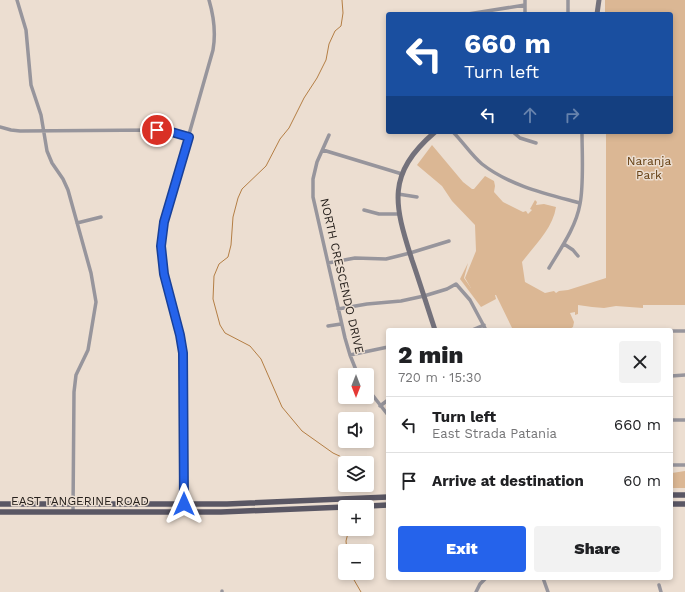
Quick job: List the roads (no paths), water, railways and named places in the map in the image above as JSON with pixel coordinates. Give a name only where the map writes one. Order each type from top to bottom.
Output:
[{"type":"main road","points":[[673,496],[685,495]]},
{"type":"main road","name":"EAST TANGERINE ROAD","points":[[0,504],[256,503],[386,497]]},
{"type":"main road","points":[[673,504],[685,504]]},
{"type":"main road","points":[[374,506],[386,505]]},
{"type":"main road","name":"EAST TANGERINE ROAD","points":[[0,512],[184,513],[244,512],[338,507]]},
{"type":"street","points":[[17,0],[26,30],[31,85],[40,109],[48,154],[66,185],[91,273],[96,302],[88,350],[76,375],[74,392],[74,512]]},
{"type":"street","points":[[184,513],[183,353],[180,335],[164,274],[161,252],[164,222],[189,137],[214,43],[214,20],[209,0]]},
{"type":"street","points":[[525,0],[525,12]]},
{"type":"street","points":[[568,0],[568,12]]},
{"type":"street","points":[[597,12],[599,0]]},
{"type":"street","points":[[481,12],[525,5]]},
{"type":"street","points":[[0,127],[15,131],[157,130],[168,131],[189,137]]},
{"type":"street","points":[[432,134],[416,150],[402,174],[398,194],[399,214],[434,328]]},
{"type":"street","points":[[455,134],[482,164],[502,177],[542,193],[580,203]]},
{"type":"street","points":[[515,134],[520,138],[536,143]]},
{"type":"street","points":[[549,268],[564,244],[576,217],[580,203],[582,134]]},
{"type":"street","name":"NORTH CRESCENDO DRIVE","points":[[329,135],[317,162],[313,197],[338,309],[350,355],[355,368]]},
{"type":"street","points":[[323,150],[402,174]]},
{"type":"street","points":[[398,194],[417,197]]},
{"type":"street","points":[[364,210],[379,214],[399,214]]},
{"type":"street","points":[[78,223],[101,217]]},
{"type":"street","points":[[328,263],[356,258],[386,259],[449,240]]},
{"type":"street","points":[[564,244],[573,250],[578,256]]},
{"type":"street","points":[[338,309],[367,304],[401,301],[447,289],[456,284],[470,300],[485,328]]},
{"type":"street","points":[[328,326],[342,324]]},
{"type":"street","points":[[477,328],[484,325]]},
{"type":"street","points":[[673,331],[685,331]]},
{"type":"street","points":[[350,355],[386,347]]},
{"type":"street","points":[[673,376],[685,376]]},
{"type":"street","points":[[374,398],[386,414]]},
{"type":"street","points":[[380,406],[386,402]]},
{"type":"street","points":[[673,420],[685,420]]},
{"type":"street","points":[[673,465],[685,465]]},
{"type":"street","points":[[476,592],[484,580]]},
{"type":"street","points":[[544,580],[548,592]]},
{"type":"street","points":[[659,585],[661,592]]},
{"type":"waterway","points":[[339,456],[302,431],[282,407],[261,359],[250,346],[225,333],[220,325],[213,299],[214,276],[219,264],[228,257],[231,245],[233,217],[238,198],[242,189],[266,166],[280,139],[289,128],[304,98],[317,78],[326,60],[329,44],[335,31],[341,26],[343,13],[342,0]]},
{"type":"waterway","points":[[346,544],[347,536]]},
{"type":"waterway","points":[[354,580],[361,592]]},
{"type":"park label","name":"Naranja Park","points":[[649,168]]}]
